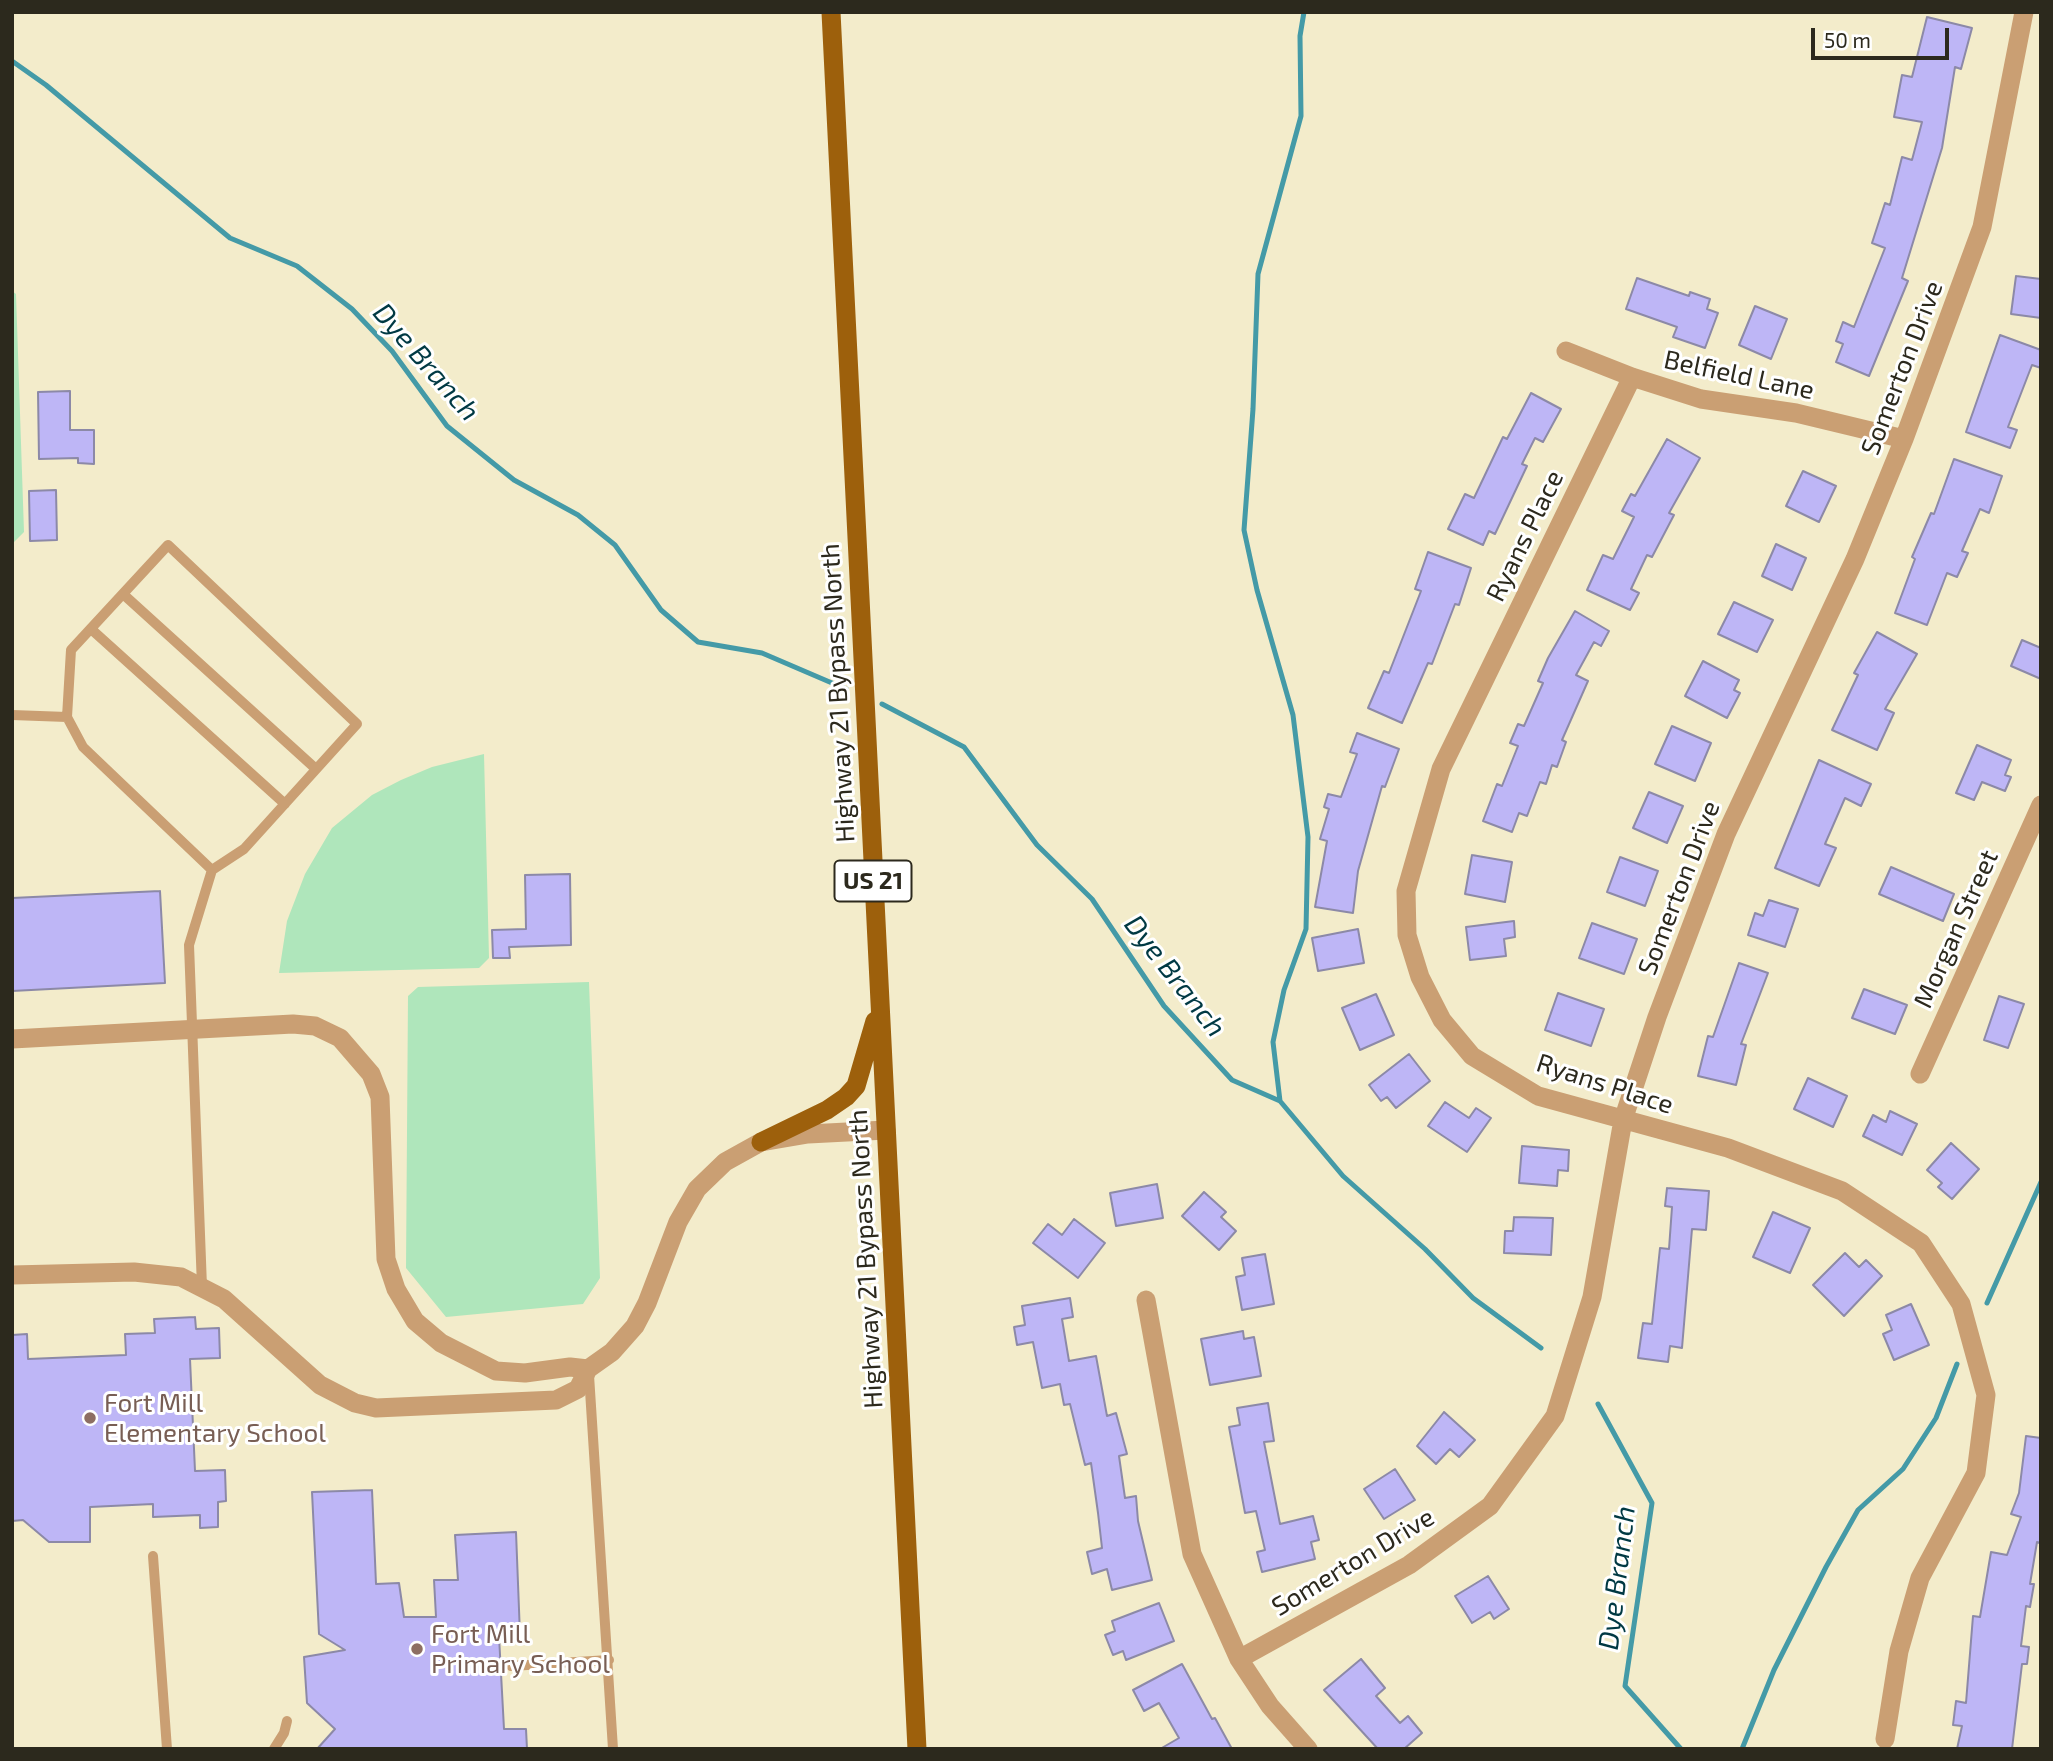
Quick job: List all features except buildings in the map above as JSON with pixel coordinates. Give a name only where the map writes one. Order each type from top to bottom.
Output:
[{"type":"main road","name":"Highway 21 Bypass North","points":[[831,12],[917,1749]]},
{"type":"main road","points":[[761,1142],[827,1110],[856,1086],[879,1007]]},
{"type":"street","name":"Somerton Drive","points":[[1239,1659],[1409,1565],[1490,1506],[1555,1416],[1592,1297],[1623,1121],[1657,1017],[1726,834],[1855,559],[1904,439],[1982,227],[2024,12]]},
{"type":"street","name":"Belfield Lane","points":[[1566,351],[1632,377],[1702,399],[1796,413],[1904,439]]},
{"type":"street","name":"Ryans Place","points":[[1632,377],[1441,769],[1406,891],[1407,935],[1420,977],[1442,1020],[1472,1056],[1538,1096],[1728,1148],[1842,1191],[1921,1243],[1961,1304],[1986,1395],[1976,1473],[1920,1578],[1899,1651],[1885,1738]]},
{"type":"street","name":"Morgan Street","points":[[1920,1074],[2041,805]]},
{"type":"street","points":[[12,1039],[293,1024],[315,1026],[340,1038],[371,1074],[380,1097],[386,1259],[396,1289],[415,1321],[441,1343],[496,1371],[525,1373],[570,1367],[588,1369]]},
{"type":"street","points":[[12,1275],[158,1273],[181,1278],[232,1305],[320,1385],[355,1403],[376,1408],[556,1400],[578,1389],[588,1369],[612,1352],[635,1326],[648,1303],[678,1222],[697,1189],[724,1163],[761,1142],[808,1133],[886,1130]]},
{"type":"street","points":[[1146,1300],[1192,1554],[1239,1659],[1270,1706],[1308,1749]]},
{"type":"lane","points":[[202,1287],[188,945],[212,870],[244,849],[357,724],[169,545],[71,650],[67,717],[83,747],[212,870]]},
{"type":"lane","points":[[123,594],[316,769]]},
{"type":"lane","points":[[90,629],[285,804]]},
{"type":"lane","points":[[12,715],[67,717]]},
{"type":"lane","points":[[588,1369],[613,1749]]},
{"type":"lane","points":[[153,1556],[167,1749]]},
{"type":"lane","points":[[511,1667],[608,1660]]},
{"type":"lane","points":[[274,1749],[284,1734],[287,1721]]},
{"type":"green space","points":[[12,291],[16,294],[24,532],[12,544]]},
{"type":"green space","points":[[484,754],[489,958],[479,968],[279,973],[287,921],[305,874],[332,828],[372,795],[401,780],[432,767]]},
{"type":"green space","points":[[589,982],[600,1278],[583,1304],[446,1317],[406,1268],[408,996],[418,987]]},
{"type":"waterway","points":[[1280,1101],[1273,1042],[1284,990],[1306,929],[1308,837],[1293,715],[1257,590],[1244,530],[1253,409],[1258,274],[1301,116],[1300,36],[1304,12]]},
{"type":"waterway","name":"Dye Branch","points":[[12,61],[46,85],[230,238],[297,266],[352,309],[392,351],[447,426],[514,480],[578,515],[615,545],[661,610],[698,642],[762,653],[846,689]]},
{"type":"waterway","name":"Dye Branch","points":[[882,704],[964,747],[1037,845],[1092,899],[1164,1006],[1232,1080],[1280,1101],[1343,1176],[1425,1249],[1473,1298],[1541,1348]]},
{"type":"waterway","points":[[1987,1303],[2041,1182]]},
{"type":"waterway","points":[[1742,1749],[1774,1670],[1826,1567],[1858,1510],[1903,1469],[1936,1418],[1957,1364]]},
{"type":"waterway","name":"Dye Branch","points":[[1598,1404],[1652,1503],[1625,1686],[1681,1749]]},
{"type":"place","name":"Fort Mill Elementary School","points":[[90,1418]]},
{"type":"place","name":"Fort Mill Primary School","points":[[417,1649]]}]
